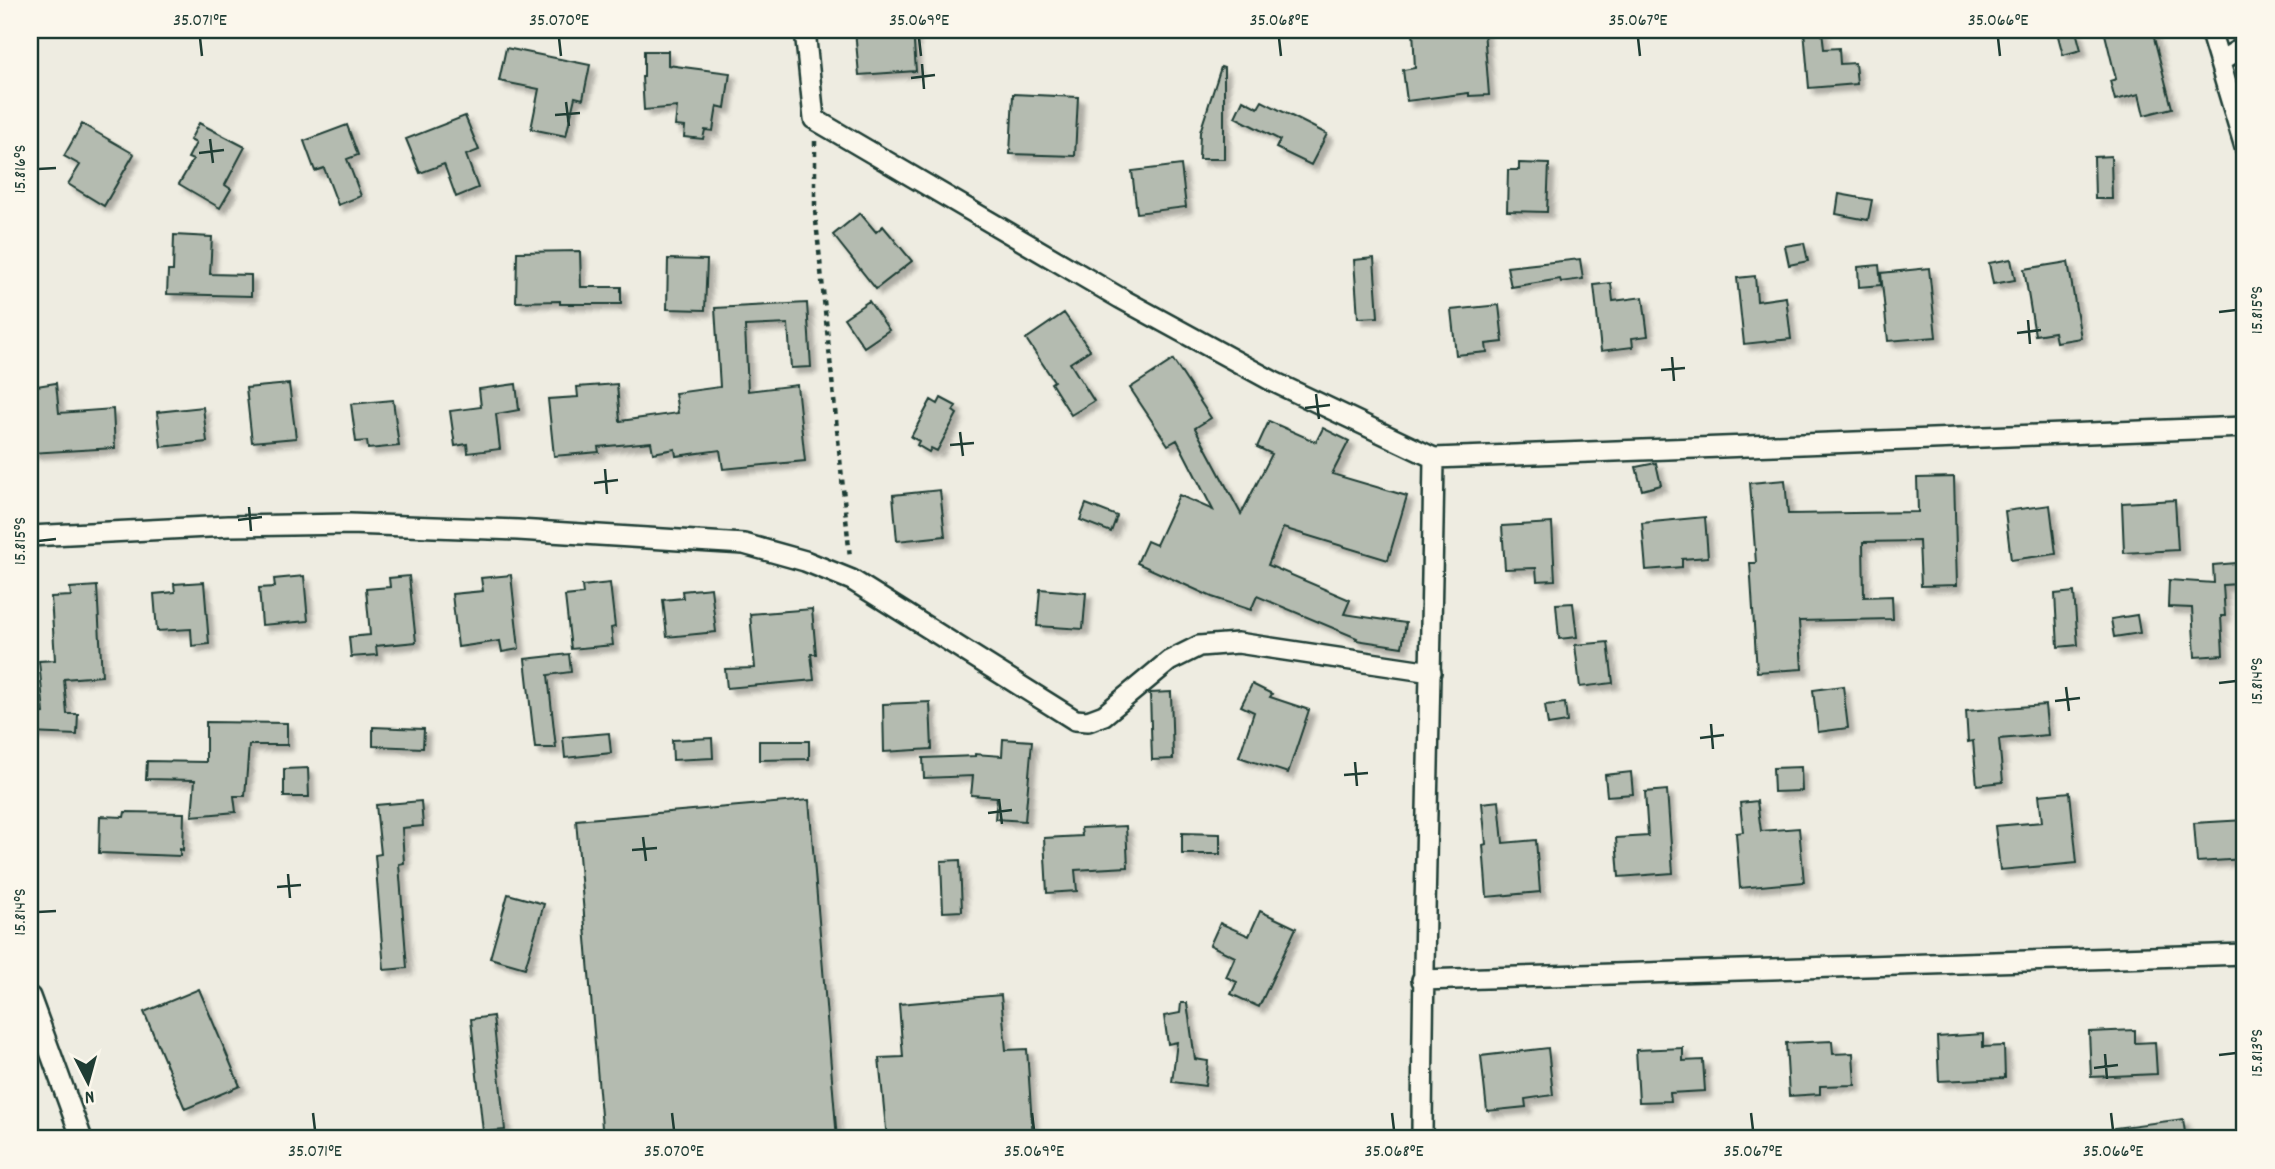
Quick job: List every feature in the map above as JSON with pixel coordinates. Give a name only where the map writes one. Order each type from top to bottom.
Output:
[{"type":"street","points":[[805,30],[814,119],[1120,298],[1238,363],[1434,458],[2245,427]]},
{"type":"street","points":[[2210,30],[2245,147]]},
{"type":"street","points":[[2221,61],[2245,46]]},
{"type":"street","points":[[1422,1139],[1422,979],[1434,458]]},
{"type":"street","points":[[30,536],[228,526],[350,524],[518,530],[744,544],[805,561],[852,580],[1075,720],[1088,721],[1104,715],[1169,661],[1199,646],[1238,643],[1431,672]]},
{"type":"street","points":[[1422,979],[2245,954]]},
{"type":"street","points":[[30,997],[82,1139]]},
{"type":"path","points":[[814,119],[815,211],[852,580]]},
{"type":"building","points":[[855,30],[913,30],[916,71],[859,75]]},
{"type":"building","points":[[1413,30],[1484,30],[1489,95],[1469,96],[1469,93],[1407,101],[1403,70],[1415,68]]},
{"type":"building","points":[[1804,30],[1822,30],[1824,49],[1839,48],[1840,64],[1855,63],[1857,84],[1809,88]]},
{"type":"building","points":[[2104,30],[2152,30],[2172,108],[2144,115],[2139,94],[2115,100],[2110,81],[2116,79]]},
{"type":"building","points":[[2076,31],[2081,50],[2063,55],[2058,36]]},
{"type":"building","points":[[506,48],[590,65],[583,99],[575,97],[566,136],[531,129],[539,89],[499,81]]},
{"type":"building","points":[[644,51],[668,51],[668,65],[730,73],[725,108],[717,106],[713,131],[705,130],[703,139],[684,137],[685,127],[675,126],[677,107],[644,110]]},
{"type":"building","points":[[1221,67],[1224,68],[1224,159],[1199,159],[1200,132]]},
{"type":"building","points":[[1013,94],[1078,97],[1075,156],[1010,154]]},
{"type":"building","points":[[1243,100],[1258,108],[1262,101],[1327,134],[1311,165],[1276,148],[1280,140],[1235,117]]},
{"type":"building","points":[[465,116],[479,150],[466,155],[478,188],[456,197],[444,164],[420,173],[406,139]]},
{"type":"building","points":[[199,123],[245,147],[225,185],[231,189],[220,208],[179,184],[193,160],[188,158],[196,143],[190,140]]},
{"type":"building","points":[[82,124],[134,154],[104,206],[68,184],[80,165],[64,156]]},
{"type":"building","points":[[347,125],[358,155],[347,159],[361,196],[338,205],[324,168],[315,171],[304,141]]},
{"type":"building","points":[[2111,156],[2112,199],[2095,199],[2094,157]]},
{"type":"building","points":[[1519,163],[1549,164],[1547,212],[1507,211],[1508,170],[1519,170]]},
{"type":"building","points":[[1181,165],[1186,207],[1137,213],[1132,171]]},
{"type":"building","points":[[1839,194],[1872,200],[1868,220],[1836,214]]},
{"type":"building","points":[[860,213],[876,232],[883,226],[912,261],[876,289],[833,235]]},
{"type":"building","points":[[174,235],[212,237],[210,274],[251,275],[251,296],[167,294],[168,271],[173,271]]},
{"type":"building","points":[[1804,243],[1808,261],[1789,265],[1785,246]]},
{"type":"building","points":[[580,251],[581,287],[621,287],[621,304],[516,302],[517,252]]},
{"type":"building","points":[[1374,258],[1378,317],[1358,318],[1354,260]]},
{"type":"building","points":[[668,259],[707,260],[705,310],[667,309]]},
{"type":"building","points":[[1580,259],[1583,279],[1561,282],[1560,279],[1511,287],[1507,267]]},
{"type":"building","points":[[2011,259],[2015,280],[1993,284],[1989,263]]},
{"type":"building","points":[[2068,262],[2081,338],[2056,342],[2054,332],[2035,335],[2024,269]]},
{"type":"building","points":[[1879,265],[1881,285],[1859,287],[1858,267]]},
{"type":"building","points":[[1929,268],[1936,337],[1888,341],[1881,273]]},
{"type":"building","points":[[1755,276],[1757,301],[1786,297],[1791,339],[1744,344],[1737,278]]},
{"type":"building","points":[[1611,283],[1613,301],[1643,297],[1648,336],[1632,338],[1633,347],[1601,351],[1594,285]]},
{"type":"building","points":[[869,301],[889,330],[864,347],[844,318]]},
{"type":"building","points":[[807,303],[811,367],[791,368],[788,324],[745,326],[748,391],[797,385],[805,461],[723,469],[720,450],[676,456],[675,449],[653,453],[651,442],[598,447],[599,452],[554,456],[548,399],[578,397],[577,387],[617,384],[620,421],[678,413],[675,393],[720,387],[715,308]]},
{"type":"building","points":[[1499,305],[1503,342],[1486,344],[1487,352],[1456,355],[1451,310]]},
{"type":"building","points":[[1064,313],[1090,350],[1070,363],[1094,401],[1071,415],[1051,383],[1054,381],[1026,339]]},
{"type":"building","points":[[1173,360],[1211,418],[1195,428],[1241,514],[1272,454],[1257,447],[1269,421],[1316,442],[1323,428],[1349,441],[1332,474],[1407,496],[1388,560],[1283,528],[1268,565],[1350,600],[1344,614],[1406,623],[1402,647],[1356,640],[1357,638],[1257,596],[1251,610],[1212,597],[1137,563],[1147,541],[1156,545],[1179,495],[1213,510],[1177,440],[1168,445],[1130,388]]},
{"type":"building","points":[[56,383],[59,413],[113,409],[115,448],[30,453],[30,387]]},
{"type":"building","points":[[289,384],[296,438],[252,442],[246,388]]},
{"type":"building","points":[[516,384],[519,410],[496,414],[500,449],[468,453],[467,444],[455,446],[450,411],[481,407],[479,389]]},
{"type":"building","points":[[941,398],[956,406],[953,411],[957,414],[937,451],[931,448],[929,452],[917,445],[919,441],[911,437],[931,400],[938,404]]},
{"type":"building","points":[[393,400],[399,446],[368,449],[367,441],[356,442],[351,404]]},
{"type":"building","points":[[203,407],[207,442],[161,447],[157,412]]},
{"type":"building","points":[[1656,463],[1661,485],[1642,490],[1636,467]]},
{"type":"building","points":[[1954,477],[1957,585],[1921,586],[1919,541],[1863,542],[1864,597],[1892,596],[1893,619],[1799,621],[1802,669],[1757,672],[1750,563],[1756,563],[1750,483],[1785,480],[1788,514],[1918,512],[1917,478]]},
{"type":"building","points":[[940,490],[945,536],[897,541],[893,495]]},
{"type":"building","points":[[2175,500],[2178,550],[2124,553],[2122,503]]},
{"type":"building","points":[[1086,504],[1117,516],[1111,532],[1080,520]]},
{"type":"building","points":[[2050,505],[2056,554],[2011,560],[2005,511]]},
{"type":"building","points":[[1705,517],[1708,557],[1682,559],[1682,567],[1646,570],[1642,523]]},
{"type":"building","points":[[1552,523],[1555,580],[1537,581],[1536,568],[1505,569],[1502,526]]},
{"type":"building","points":[[2236,563],[2238,584],[2223,585],[2223,655],[2195,657],[2192,608],[2168,607],[2169,580],[2214,583],[2213,565]]},
{"type":"building","points":[[511,575],[519,649],[502,652],[500,641],[458,647],[452,594],[483,591],[481,578]]},
{"type":"building","points":[[304,576],[308,621],[262,625],[259,588],[275,587],[274,579]]},
{"type":"building","points":[[409,576],[416,642],[376,646],[377,655],[351,657],[349,637],[370,635],[366,589],[390,587],[389,578]]},
{"type":"building","points":[[204,582],[209,644],[192,646],[191,629],[157,631],[154,594],[175,592],[174,584]]},
{"type":"building","points":[[610,583],[615,627],[611,628],[613,645],[571,649],[565,596],[583,594],[582,586]]},
{"type":"building","points":[[97,586],[102,676],[64,679],[67,714],[78,714],[77,735],[30,733],[30,714],[44,713],[39,661],[55,660],[51,597],[71,596],[70,588]]},
{"type":"building","points":[[711,588],[716,632],[667,637],[663,600],[683,598],[682,591]]},
{"type":"building","points":[[1040,589],[1086,593],[1083,629],[1037,626]]},
{"type":"building","points":[[2074,592],[2078,645],[2058,647],[2055,594]]},
{"type":"building","points":[[1573,603],[1577,637],[1559,639],[1556,604]]},
{"type":"building","points":[[812,609],[816,654],[811,654],[814,680],[727,688],[725,669],[755,668],[750,614]]},
{"type":"building","points":[[2137,615],[2140,633],[2114,637],[2111,619]]},
{"type":"building","points":[[1608,642],[1613,683],[1580,687],[1575,645]]},
{"type":"building","points":[[569,654],[571,672],[548,675],[556,748],[535,748],[525,659]]},
{"type":"building","points":[[1252,684],[1272,694],[1270,697],[1309,710],[1288,773],[1239,757],[1254,712],[1241,706]]},
{"type":"building","points":[[1843,686],[1848,728],[1818,732],[1813,690]]},
{"type":"building","points":[[1171,692],[1173,759],[1152,760],[1150,693]]},
{"type":"building","points":[[930,702],[932,749],[884,752],[883,704]]},
{"type":"building","points":[[1565,703],[1567,722],[1548,725],[1545,705]]},
{"type":"building","points":[[2045,705],[2048,735],[1999,739],[2003,782],[1977,785],[1973,741],[1968,742],[1966,711]]},
{"type":"building","points":[[206,722],[287,723],[287,745],[249,745],[245,796],[234,796],[236,812],[192,816],[195,780],[146,779],[147,761],[206,762]]},
{"type":"building","points":[[373,727],[424,729],[423,748],[373,746]]},
{"type":"building","points":[[609,733],[611,753],[565,758],[563,737]]},
{"type":"building","points":[[712,738],[713,758],[673,760],[672,740]]},
{"type":"building","points":[[1003,739],[1032,741],[1025,821],[995,819],[997,797],[971,795],[973,776],[924,778],[923,758],[975,754],[1002,756]]},
{"type":"building","points":[[759,741],[809,741],[809,759],[759,760]]},
{"type":"building","points":[[1801,767],[1802,791],[1774,792],[1773,768]]},
{"type":"building","points":[[308,768],[309,797],[284,797],[284,769]]},
{"type":"building","points":[[1631,772],[1633,794],[1607,796],[1605,775]]},
{"type":"building","points":[[1667,790],[1673,873],[1619,877],[1616,838],[1648,836],[1645,792]]},
{"type":"building","points":[[2070,792],[2077,863],[2000,870],[1995,826],[2042,822],[2039,795]]},
{"type":"building","points":[[809,800],[837,1139],[603,1139],[576,820]]},
{"type":"building","points":[[421,801],[423,826],[402,828],[404,863],[399,864],[407,968],[384,970],[375,855],[381,854],[376,805]]},
{"type":"building","points":[[1499,801],[1503,843],[1536,840],[1540,892],[1487,897],[1482,803]]},
{"type":"building","points":[[1757,801],[1761,831],[1799,828],[1804,882],[1740,888],[1736,833],[1743,832],[1740,803]]},
{"type":"building","points":[[125,812],[184,813],[183,850],[180,849],[180,856],[99,853],[100,816],[124,817]]},
{"type":"building","points":[[2245,820],[2245,859],[2197,862],[2194,823]]},
{"type":"building","points":[[1126,826],[1128,867],[1075,870],[1077,891],[1047,893],[1044,838],[1082,836],[1081,828]]},
{"type":"building","points":[[1182,833],[1220,834],[1220,854],[1182,854]]},
{"type":"building","points":[[960,860],[962,911],[943,912],[941,861]]},
{"type":"building","points":[[508,894],[544,904],[525,968],[490,958]]},
{"type":"building","points":[[1260,911],[1296,928],[1259,1007],[1231,994],[1237,982],[1226,977],[1235,957],[1210,945],[1220,923],[1249,936]]},
{"type":"building","points":[[199,989],[240,1086],[185,1109],[144,1012]]},
{"type":"building","points":[[1001,995],[1006,1050],[1027,1049],[1033,1139],[887,1139],[879,1058],[903,1057],[899,1004]]},
{"type":"building","points":[[1181,1003],[1187,1003],[1195,1059],[1208,1061],[1205,1086],[1172,1082],[1177,1042],[1168,1044],[1164,1016],[1180,1013]]},
{"type":"building","points":[[493,1016],[505,1130],[483,1132],[471,1019]]},
{"type":"building","points":[[2135,1030],[2135,1043],[2155,1042],[2157,1074],[2091,1077],[2089,1032]]},
{"type":"building","points":[[1983,1034],[1983,1047],[2004,1046],[2005,1078],[1939,1081],[1937,1037]]},
{"type":"building","points":[[1832,1041],[1833,1054],[1853,1053],[1855,1085],[1820,1086],[1820,1094],[1789,1096],[1786,1043]]},
{"type":"building","points":[[1548,1048],[1553,1095],[1525,1099],[1526,1107],[1487,1111],[1481,1056]]},
{"type":"building","points":[[1683,1048],[1683,1061],[1703,1060],[1705,1091],[1670,1093],[1671,1101],[1639,1102],[1636,1050]]},
{"type":"building","points":[[2183,1119],[2186,1139],[2115,1139],[2114,1128]]}]
